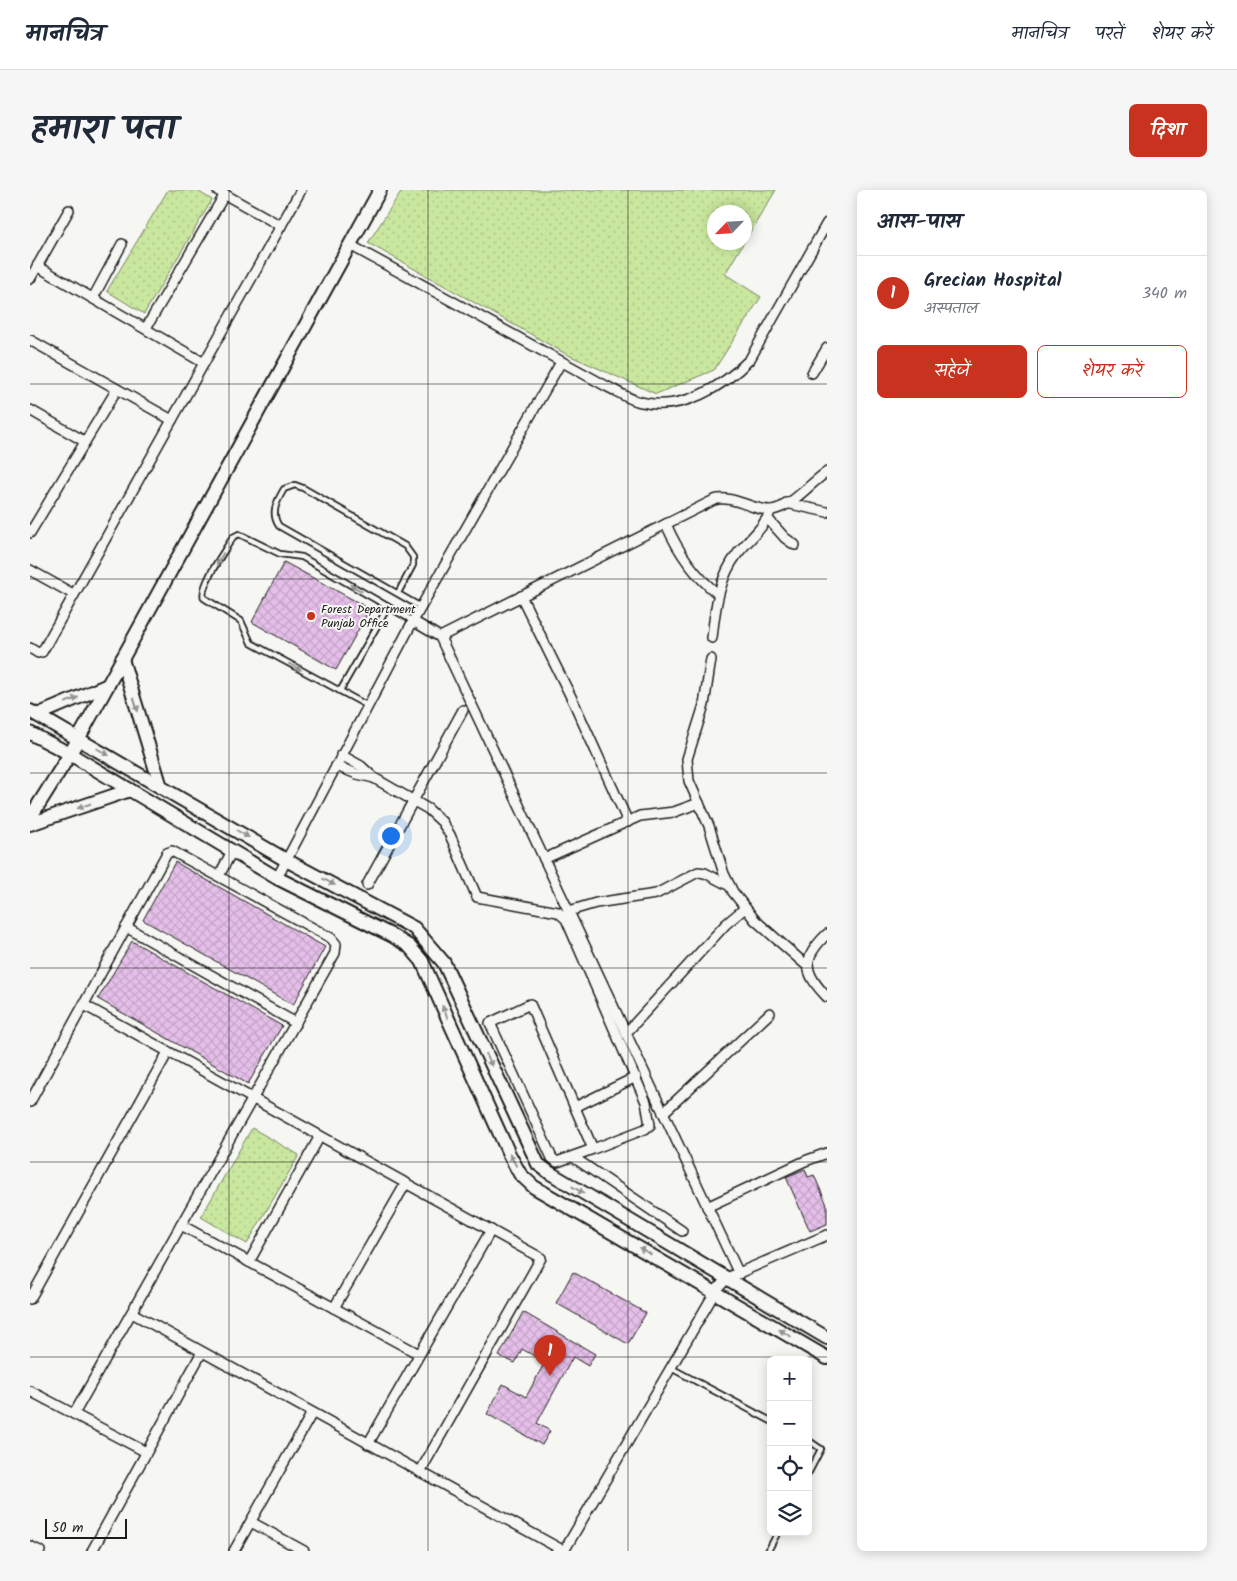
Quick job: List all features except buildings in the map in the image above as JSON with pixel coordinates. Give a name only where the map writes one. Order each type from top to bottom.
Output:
[{"type":"main road","points":[[30,818],[70,754],[380,190]]},
{"type":"main road","points":[[122,659],[161,787]]},
{"type":"main road","points":[[34,713],[108,685]]},
{"type":"main road","points":[[34,713],[286,860],[414,928],[444,963],[538,1164],[550,1173],[733,1276],[827,1338]]},
{"type":"main road","points":[[30,733],[70,754],[277,878],[391,935],[409,946],[422,961],[509,1154],[520,1174],[534,1188],[827,1358]]},
{"type":"main road","points":[[30,818],[130,790]]},
{"type":"street","points":[[30,648],[41,653],[301,190]]},
{"type":"street","points":[[146,328],[221,192],[281,226]]},
{"type":"street","points":[[30,279],[69,210]]},
{"type":"street","points":[[350,245],[561,362],[640,402],[670,404],[692,399],[715,387],[736,374],[750,358],[827,223]]},
{"type":"street","points":[[93,298],[122,244]]},
{"type":"street","points":[[37,266],[204,363]]},
{"type":"street","points":[[30,340],[172,420]]},
{"type":"street","points":[[812,373],[827,348]]},
{"type":"street","points":[[277,878],[413,621],[561,362]]},
{"type":"street","points":[[30,533],[117,389]]},
{"type":"street","points":[[30,410],[84,441]]},
{"type":"street","points":[[440,637],[719,498],[771,510],[786,504],[827,472]]},
{"type":"street","points":[[786,504],[827,512]]},
{"type":"street","points":[[712,638],[718,594],[729,567],[738,553],[768,519],[771,510]]},
{"type":"street","points":[[768,519],[785,538],[796,545]]},
{"type":"street","points":[[666,524],[674,543],[695,574],[718,594]]},
{"type":"street","points":[[30,570],[74,594]]},
{"type":"street","points":[[521,596],[574,703],[628,822]]},
{"type":"street","points":[[413,621],[440,637],[707,1207],[733,1276]]},
{"type":"street","points":[[712,659],[704,705],[687,759],[688,775],[709,826],[724,874],[730,886],[746,908],[768,932],[806,965],[808,974],[827,997]]},
{"type":"street","points":[[367,885],[463,710]]},
{"type":"street","points":[[341,755],[361,766],[374,778],[414,800],[442,822],[450,834],[477,897],[558,912],[563,916],[636,1077],[650,1111],[650,1124],[645,1130],[557,1162],[552,1158],[491,1024],[491,1021],[530,1004],[592,1149]]},
{"type":"street","points":[[336,766],[374,778]]},
{"type":"street","points":[[544,859],[645,815],[674,812],[698,803]]},
{"type":"street","points":[[30,1102],[168,853],[172,851],[219,876],[331,938],[336,944],[335,953],[254,1099],[74,1414]]},
{"type":"street","points":[[219,876],[232,852]]},
{"type":"street","points":[[569,912],[596,903],[656,894],[698,872],[705,873],[730,886]]},
{"type":"street","points":[[626,1033],[726,924],[746,908]]},
{"type":"street","points":[[126,927],[296,1023]]},
{"type":"street","points":[[806,965],[817,944],[827,934]]},
{"type":"street","points":[[84,1005],[491,1230],[541,1260],[420,1472]]},
{"type":"street","points":[[663,1113],[692,1089],[751,1029],[770,1013]]},
{"type":"street","points":[[30,1299],[168,1052]]},
{"type":"street","points":[[575,1107],[636,1077]]},
{"type":"street","points":[[249,1262],[320,1136]]},
{"type":"street","points":[[707,1207],[805,1160],[827,1153]]},
{"type":"street","points":[[572,1157],[682,1231]]},
{"type":"street","points":[[334,1308],[406,1183]]},
{"type":"street","points":[[181,1225],[419,1354]]},
{"type":"street","points":[[368,1444],[491,1230]]},
{"type":"street","points":[[132,1314],[564,1551],[715,1292],[733,1276],[827,1235]]},
{"type":"street","points":[[92,1551],[202,1352]]},
{"type":"street","points":[[30,1391],[146,1452]]},
{"type":"street","points":[[234,1551],[312,1412]]},
{"type":"street","points":[[251,1522],[304,1551]]},
{"type":"street","points":[[30,1546],[40,1551]]},
{"type":"lane","points":[[398,593],[413,565],[414,557],[405,546],[303,488],[295,485],[284,489],[276,504],[274,514],[279,526],[421,607]]},
{"type":"lane","points":[[368,706],[251,643],[241,621],[204,598],[202,591],[207,581],[233,537],[239,534],[280,554],[302,556],[413,621]]},
{"type":"lane","points":[[340,691],[388,607]]},
{"type":"lane","points":[[671,1368],[767,1419]]},
{"type":"lane","points":[[812,1442],[821,1448],[812,1466]]},
{"type":"lane","points":[[768,1551],[776,1536]]},
{"type":"green space","points":[[168,190],[196,190],[212,200],[144,314],[107,291]]},
{"type":"green space","points":[[402,190],[776,190],[752,230],[752,205],[707,205],[707,250],[740,250],[725,274],[761,297],[714,370],[656,394],[566,354],[368,243]]},
{"type":"green space","points":[[252,1128],[299,1155],[247,1244],[201,1217]]},
{"type":"place","name":"Forest Department Punjab Office","points":[[311,616]]},
{"type":"place","name":"Grecian Hospital","points":[[550,1376]]}]
